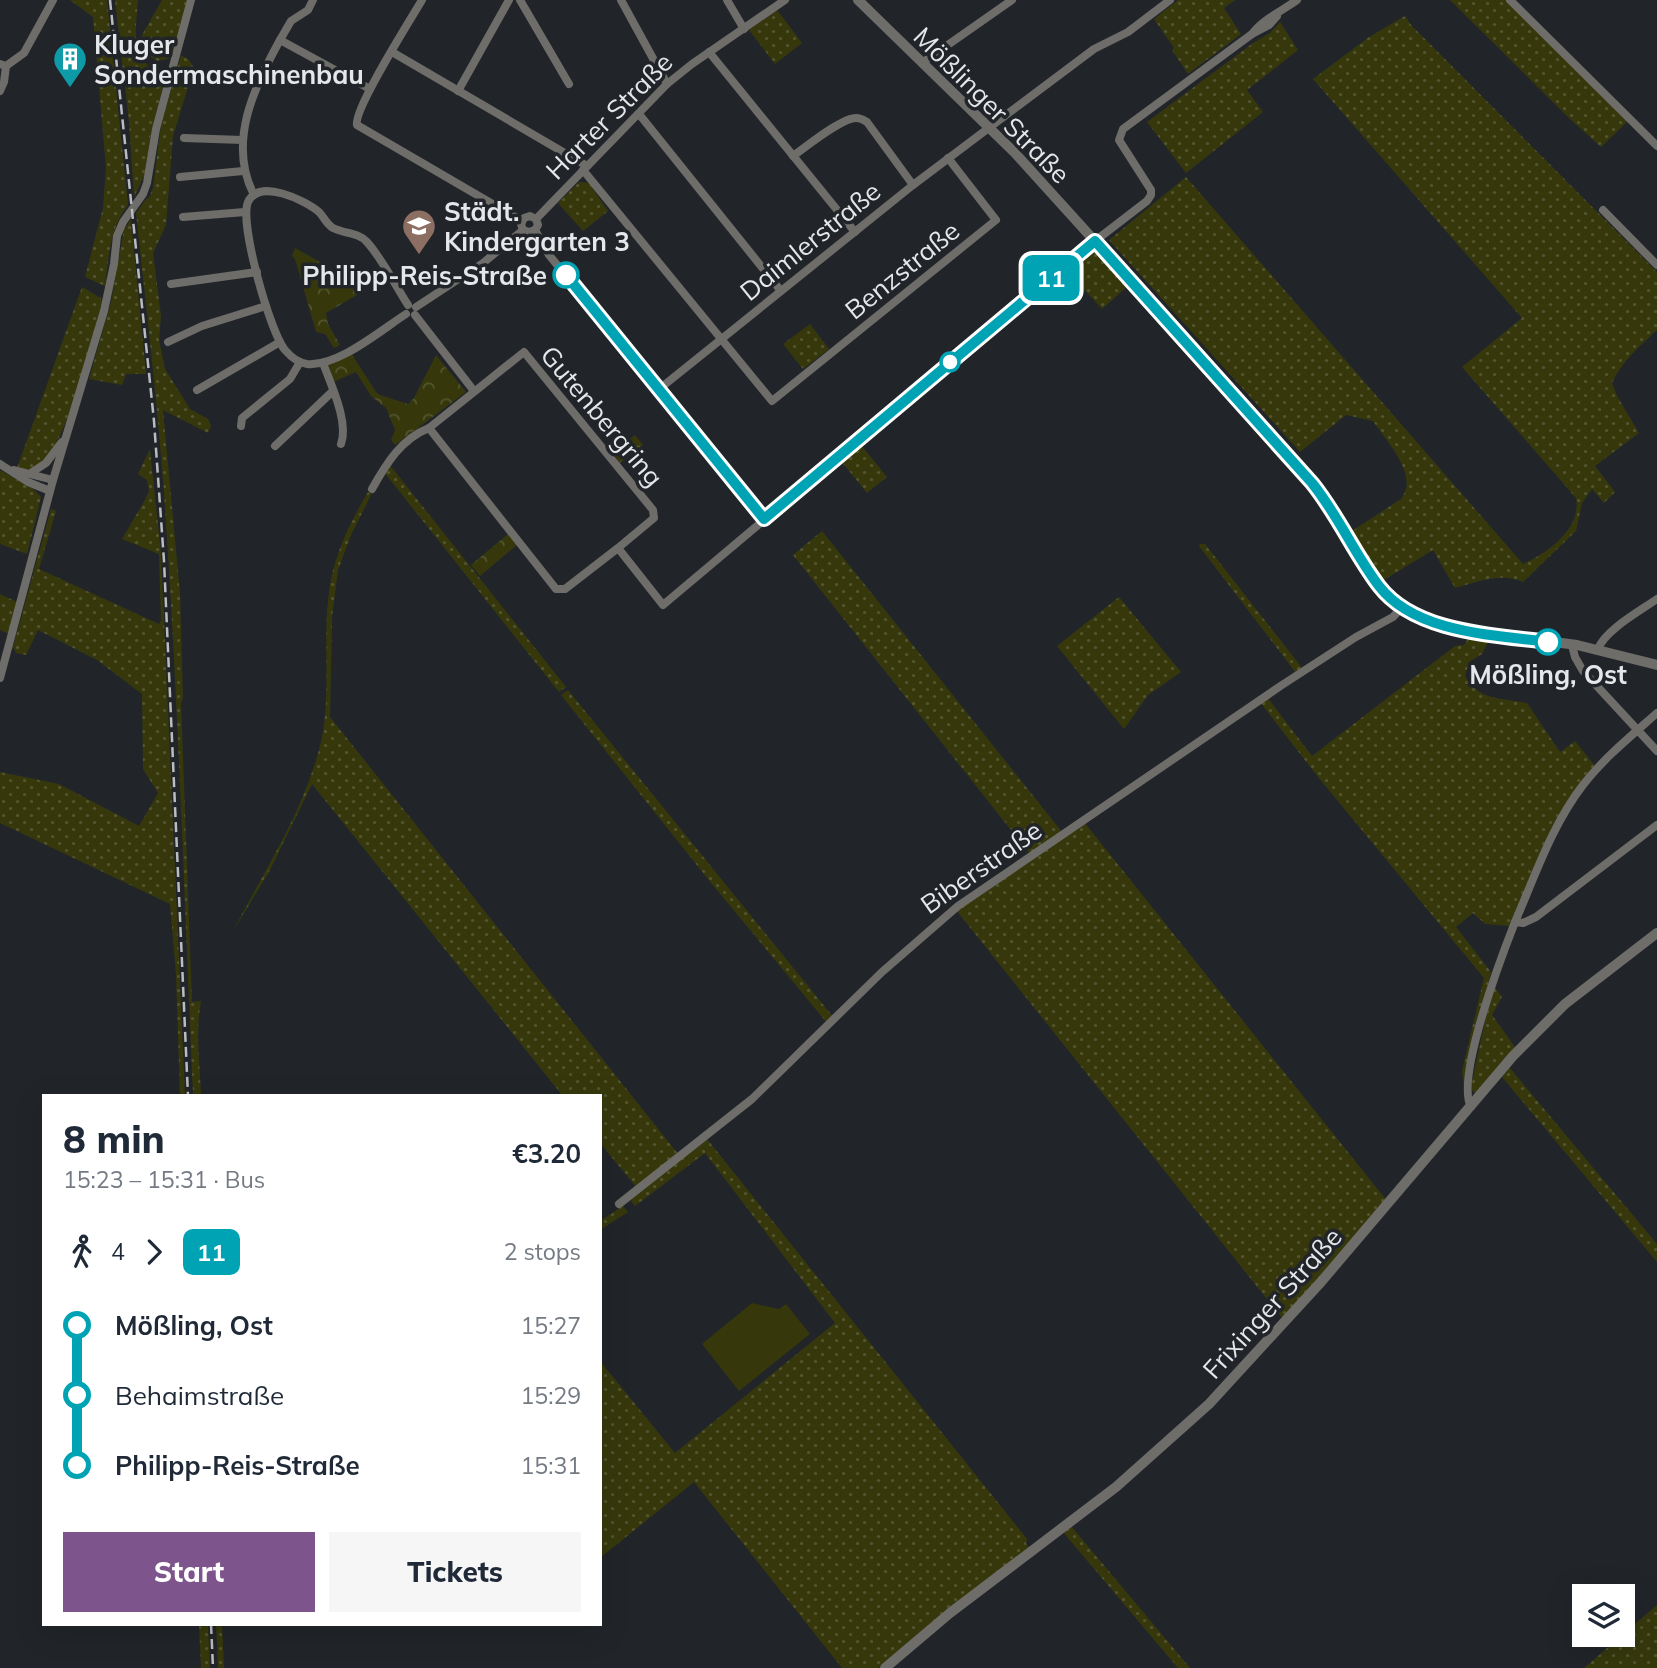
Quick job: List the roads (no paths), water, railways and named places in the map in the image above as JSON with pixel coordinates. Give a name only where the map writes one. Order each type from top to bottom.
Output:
[{"type":"street","points":[[0,91],[4,82],[3,65],[24,53],[53,0]]},
{"type":"street","points":[[0,678],[53,480],[106,303],[117,236],[123,222],[144,194],[156,129],[191,0]]},
{"type":"street","points":[[254,195],[243,171],[243,140],[247,113],[266,65],[291,21],[308,10],[313,0]]},
{"type":"street","points":[[422,0],[370,89],[356,117],[357,125],[523,225],[529,232],[535,230],[538,225],[536,219],[527,216],[523,225],[483,263],[411,310],[336,359],[323,363],[300,362],[286,352],[266,306],[245,212],[254,195],[271,191],[284,193],[318,212],[333,228],[364,239],[411,310],[474,391]]},
{"type":"street","points":[[458,91],[509,0]]},
{"type":"street","points":[[520,0],[569,83]]},
{"type":"street","points":[[621,0],[667,84]]},
{"type":"street","points":[[727,0],[744,29]]},
{"type":"street","name":"Harter Straße","points":[[536,219],[667,84],[785,0]]},
{"type":"street","points":[[922,63],[1012,0]]},
{"type":"street","name":"Daimlerstraße","points":[[658,390],[948,158],[1094,49],[1128,32],[1170,0]]},
{"type":"street","points":[[618,548],[663,605],[1095,241],[1147,201],[1151,190],[1119,140],[1123,129],[1251,34],[1269,25],[1278,14],[1297,0]]},
{"type":"street","points":[[1510,0],[1657,146]]},
{"type":"street","name":"Mößlinger Straße","points":[[862,1],[990,128],[1303,472],[1331,507],[1380,587],[1402,607]]},
{"type":"street","points":[[280,40],[370,89]]},
{"type":"street","points":[[392,52],[585,168],[721,340]]},
{"type":"street","points":[[709,52],[855,232]]},
{"type":"street","points":[[639,114],[781,291]]},
{"type":"street","points":[[793,156],[844,123],[853,118],[861,118],[867,122],[913,185]]},
{"type":"street","points":[[184,138],[243,140]]},
{"type":"street","name":"Benzstraße","points":[[721,340],[772,401],[996,220],[948,158]]},
{"type":"street","points":[[180,177],[243,171]]},
{"type":"street","points":[[1603,210],[1657,265]]},
{"type":"street","points":[[183,217],[245,212]]},
{"type":"street","points":[[535,230],[550,255],[764,519]]},
{"type":"street","points":[[171,284],[257,272]]},
{"type":"street","points":[[169,342],[202,326],[266,306]]},
{"type":"street","points":[[197,390],[280,342]]},
{"type":"street","name":"Gutenbergring","points":[[372,489],[391,457],[408,440],[429,428],[524,352],[653,510],[654,517],[565,589],[556,589],[429,428]]},
{"type":"street","points":[[241,426],[243,418],[289,379],[300,362]]},
{"type":"street","points":[[323,363],[344,430],[341,443]]},
{"type":"street","points":[[275,446],[333,391]]},
{"type":"street","points":[[30,473],[46,463],[66,436]]},
{"type":"street","points":[[0,464],[53,480]]},
{"type":"street","points":[[11,469],[28,482],[50,491]]},
{"type":"street","points":[[1598,649],[1612,631],[1657,599]]},
{"type":"street","points":[[1402,607],[1428,620],[1462,629],[1598,649],[1657,665]]},
{"type":"street","name":"Biberstraße","points":[[619,1204],[752,1099],[882,972],[958,906],[1282,685],[1356,637],[1393,617],[1402,607]]},
{"type":"street","points":[[1572,645],[1583,671],[1657,751]]},
{"type":"street","points":[[1471,1107],[1467,1088],[1492,982],[1515,922],[1569,807],[1594,772],[1657,713]]},
{"type":"street","points":[[1515,922],[1523,923],[1536,918],[1657,825]]},
{"type":"street","name":"Frixinger Straße","points":[[885,1668],[950,1613],[1116,1487],[1209,1404],[1278,1331],[1513,1056],[1583,989],[1657,933]]},
{"type":"railway","points":[[110,0],[154,421],[164,561],[188,1094]]},
{"type":"railway","points":[[211,1626],[213,1668]]},
{"type":"place","name":"Kluger Sondermaschinenbau","points":[[70,89]]},
{"type":"place","name":"Städt. Kindergarten 3","points":[[419,256]]},
{"type":"place","name":"Philipp-Reis-Straße","points":[[566,275]]},
{"type":"place","name":"Mößling, Ost","points":[[1548,642]]}]
